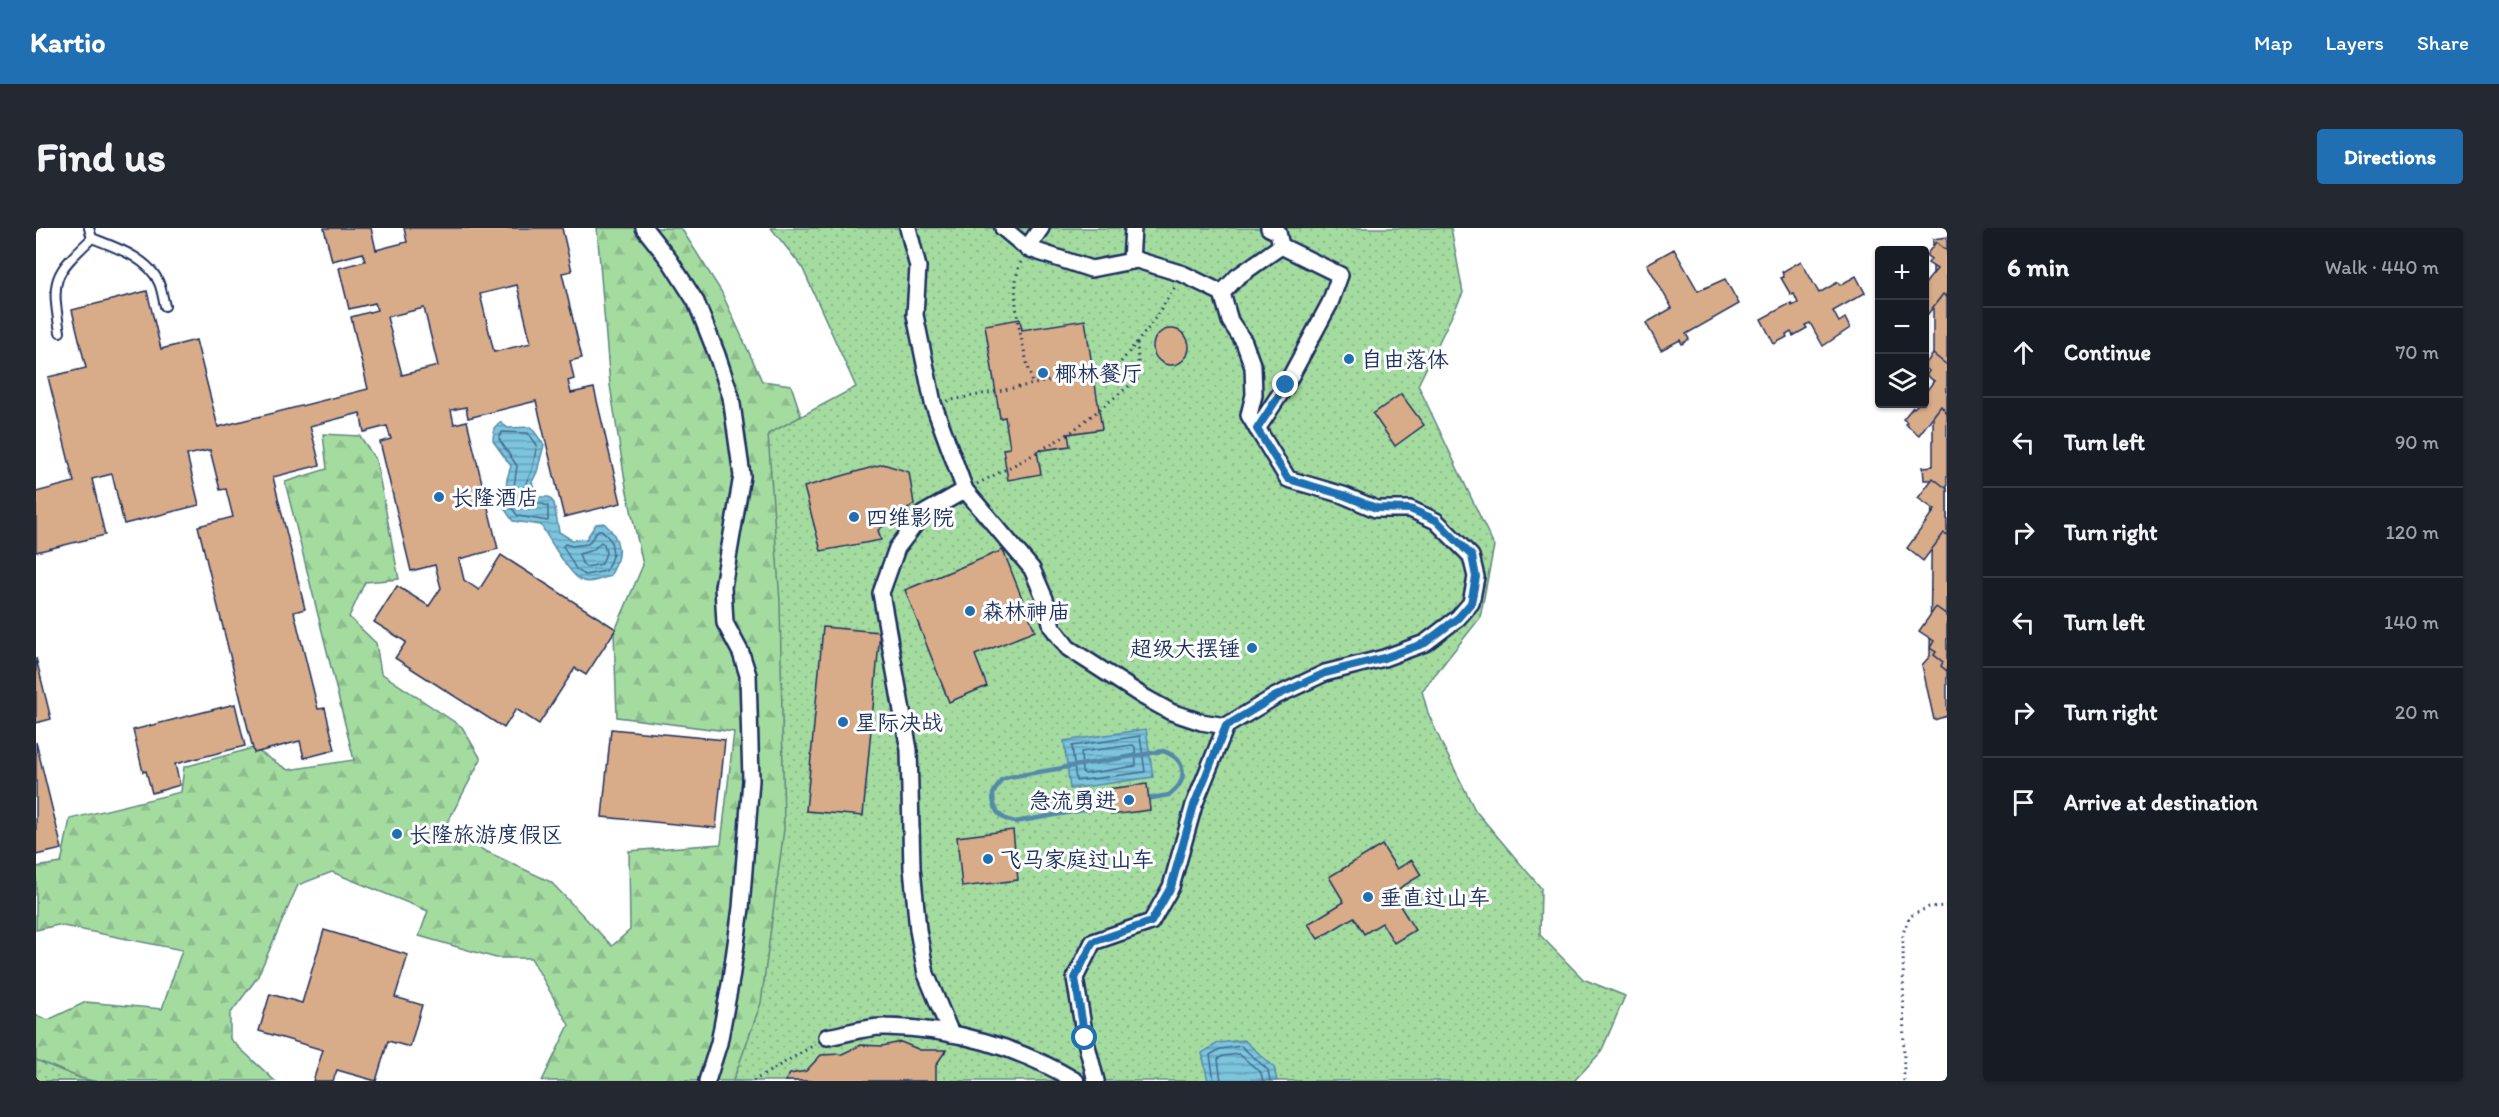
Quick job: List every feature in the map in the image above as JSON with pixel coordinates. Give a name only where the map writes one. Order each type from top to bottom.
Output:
[{"type":"street","points":[[644,228],[670,261],[696,302],[705,323],[732,397],[742,476],[723,587],[725,623],[741,653],[748,675],[750,804],[741,908],[731,979],[719,1043],[707,1081]]},
{"type":"street","points":[[908,228],[918,267],[915,315],[933,404],[965,490],[1032,569],[1045,599],[1052,627],[1068,648],[1171,712],[1201,722],[1226,726]]},
{"type":"street","points":[[1003,228],[1027,248],[1091,269],[1137,260],[1183,274],[1222,293],[1230,321],[1244,342],[1253,367],[1254,395],[1249,415],[1288,479],[1343,495],[1376,508],[1410,509],[1436,520],[1472,556],[1476,577],[1471,603],[1458,618],[1425,643],[1384,658],[1325,673],[1276,696],[1226,726],[1194,805],[1171,887],[1151,922],[1093,942],[1075,978],[1085,1038],[1096,1081]]},
{"type":"street","points":[[1027,248],[1041,228]]},
{"type":"street","points":[[1131,261],[1133,228]]},
{"type":"street","points":[[1269,228],[1278,232],[1281,246]]},
{"type":"street","points":[[1222,293],[1238,277],[1281,246]]},
{"type":"street","points":[[1257,429],[1286,385],[1330,303],[1340,275],[1281,246]]},
{"type":"street","points":[[951,1034],[926,974],[918,930],[912,868],[909,750],[881,593],[897,548],[922,514],[965,490]]},
{"type":"street","points":[[827,1037],[885,1026],[970,1036],[1046,1063],[1076,1081]]},
{"type":"lane","points":[[89,228],[92,238]]},
{"type":"lane","points":[[92,238],[115,247],[142,262],[159,281],[165,306]]},
{"type":"lane","points":[[60,332],[54,300],[58,274],[92,238]]},
{"type":"path","points":[[1027,248],[1017,271],[1016,305],[1032,384]]},
{"type":"path","points":[[933,404],[1116,368],[1150,327],[1183,274]]},
{"type":"path","points":[[965,490],[1070,433],[1139,378],[1137,342]]},
{"type":"path","points":[[1904,1081],[1903,933],[1910,916],[1929,907],[1947,906]]},
{"type":"path","points":[[753,1081],[827,1037]]},
{"type":"green space","points":[[597,228],[681,228],[721,291],[762,381],[791,385],[810,443],[847,826],[741,1081],[542,1081],[569,1025],[531,958],[496,958],[419,936],[428,911],[332,872],[298,885],[257,978],[230,1014],[230,1039],[275,1081],[36,1081],[36,1015],[48,1020],[86,1002],[162,1009],[182,950],[58,925],[36,930],[36,867],[61,863],[70,819],[181,792],[184,767],[253,748],[288,770],[354,760],[285,482],[327,469],[323,434],[360,436],[376,460],[399,579],[365,582],[349,617],[376,643],[381,673],[462,727],[481,759],[443,831],[551,882],[612,946],[630,930],[629,851],[721,844],[734,732],[617,717],[614,633],[643,565],[626,487],[610,385]]},
{"type":"green space","points":[[771,228],[1451,228],[1463,293],[1418,385],[1494,546],[1480,618],[1422,691],[1428,713],[1475,810],[1541,888],[1540,935],[1583,979],[1625,996],[1601,1052],[1574,1081],[733,1081],[761,1003],[784,829],[780,602],[768,434],[856,387],[802,267]]},
{"type":"green space","points":[[36,1060],[80,1078],[94,1081],[36,1081]]},
{"type":"water","points":[[500,422],[508,428],[531,427],[544,445],[532,482],[537,497],[549,497],[554,503],[559,532],[572,540],[586,539],[596,524],[604,523],[610,529],[617,542],[618,555],[610,576],[590,582],[583,581],[572,573],[541,525],[513,521],[504,508],[507,479],[511,466],[493,441],[494,428]]},
{"type":"water","points":[[1146,729],[1153,777],[1070,789],[1064,741]]},
{"type":"water","points":[[1244,1040],[1274,1067],[1277,1081],[1208,1081],[1202,1053],[1218,1043]]},
{"type":"building","name":"长隆酒店","points":[[324,228],[371,228],[376,250],[407,242],[404,228],[562,228],[572,271],[562,273],[582,358],[570,361],[574,379],[568,381],[571,393],[594,388],[621,503],[564,517],[536,401],[468,418],[466,407],[451,410],[454,424],[467,421],[498,549],[459,559],[464,580],[479,590],[501,555],[616,629],[586,675],[575,668],[539,724],[516,709],[504,728],[395,658],[406,642],[374,622],[397,586],[429,606],[441,588],[435,565],[411,571],[380,442],[391,439],[387,426],[364,432],[360,413],[310,426],[320,465],[273,477],[305,609],[294,612],[318,709],[325,708],[335,750],[304,758],[300,741],[254,753],[198,526],[233,517],[226,489],[220,490],[210,450],[187,455],[199,505],[124,524],[112,474],[92,479],[105,535],[36,552],[36,492],[74,482],[48,377],[86,368],[72,310],[147,291],[161,349],[196,340],[218,427],[368,389],[351,317],[377,310],[375,303],[349,309],[339,268],[365,261],[363,253],[332,261]],"holes":[[[517,285],[531,343],[494,352],[480,294]],[[424,308],[438,366],[402,375],[387,317]]]},
{"type":"building","points":[[1947,237],[1947,716],[1934,720],[1922,665],[1930,656],[1932,480],[1924,480],[1923,467],[1933,466],[1933,239]]},
{"type":"building","points":[[1936,242],[1947,251],[1947,297],[1943,294],[1929,312],[1929,279],[1937,269],[1929,264],[1931,259],[1929,251]]},
{"type":"building","points":[[1674,249],[1698,291],[1725,279],[1739,304],[1686,334],[1689,339],[1682,344],[1680,340],[1661,350],[1646,323],[1672,308],[1647,264]]},
{"type":"building","points":[[1801,261],[1819,293],[1838,282],[1840,285],[1856,276],[1865,293],[1833,311],[1839,322],[1845,318],[1850,328],[1823,346],[1810,323],[1805,325],[1807,328],[1793,336],[1791,332],[1774,344],[1761,319],[1791,303],[1792,306],[1798,303],[1781,278],[1784,277],[1782,272]]},
{"type":"building","name":"椰林餐厅","points":[[1020,319],[1022,330],[1085,320],[1102,429],[1068,434],[1070,446],[1037,451],[1041,474],[1008,480],[1003,449],[1010,448],[1005,417],[1000,418],[985,325]]},
{"type":"building","points":[[1171,329],[1184,334],[1189,347],[1184,360],[1171,365],[1158,360],[1153,347],[1158,334]]},
{"type":"building","points":[[1933,354],[1947,365],[1947,414],[1941,406],[1919,435],[1905,424],[1907,422],[1903,419],[1912,408],[1929,408],[1929,388],[1934,381],[1929,377],[1929,359]]},
{"type":"building","points":[[1401,394],[1424,425],[1395,446],[1373,414]]},
{"type":"building","name":"四维影院","points":[[883,464],[909,472],[914,504],[878,530],[881,540],[821,551],[804,487]]},
{"type":"building","points":[[1933,478],[1947,489],[1947,535],[1944,533],[1923,561],[1907,548],[1935,510],[1918,498]]},
{"type":"building","name":"森林神庙","points":[[1003,550],[1035,631],[975,655],[987,686],[949,702],[905,590]]},
{"type":"building","points":[[1936,607],[1947,615],[1947,671],[1941,666],[1943,662],[1934,655],[1936,652],[1930,648],[1934,641],[1919,631]]},
{"type":"building","name":"星际决战","points":[[823,627],[880,632],[863,816],[806,811]]},
{"type":"building","points":[[36,658],[51,719],[36,723]]},
{"type":"building","points":[[235,704],[245,746],[175,764],[180,785],[152,793],[146,771],[143,772],[133,730]]},
{"type":"building","points":[[611,729],[725,740],[716,828],[602,817]]},
{"type":"building","points":[[36,742],[62,849],[36,855]]},
{"type":"building","name":"急流勇进","points":[[1147,784],[1150,810],[1111,815],[1107,789]]},
{"type":"building","name":"飞马家庭过山车","points":[[1013,830],[1018,880],[962,887],[957,837]]},
{"type":"building","name":"垂直过山车","points":[[1382,845],[1397,869],[1412,860],[1421,875],[1392,893],[1415,930],[1394,943],[1382,923],[1364,934],[1354,917],[1318,939],[1308,924],[1344,902],[1329,877]]},
{"type":"building","points":[[324,930],[408,955],[395,997],[422,1005],[410,1047],[388,1041],[376,1081],[337,1070],[333,1081],[313,1081],[323,1050],[259,1031],[270,994],[302,1003]]},
{"type":"building","points":[[901,1042],[920,1050],[946,1050],[936,1065],[936,1081],[785,1081],[790,1074],[806,1071],[821,1055],[842,1054],[861,1045],[882,1046]]},
{"type":"waterway","points":[[1163,751],[1177,759],[1182,771],[1180,783],[1169,795],[1015,822],[1001,816],[994,805],[993,794],[1001,780],[1009,777],[1163,751]]},
{"type":"place","name":"自由落体","points":[[1349,359]]},
{"type":"place","name":"椰林餐厅","points":[[1043,373]]},
{"type":"place","name":"长隆酒店","points":[[439,497]]},
{"type":"place","name":"四维影院","points":[[854,517]]},
{"type":"place","name":"森林神庙","points":[[970,611]]},
{"type":"place","name":"超级大摆锤","points":[[1252,648]]},
{"type":"place","name":"星际决战","points":[[843,722]]},
{"type":"place","name":"急流勇进","points":[[1129,800]]},
{"type":"place","name":"长隆旅游度假区","points":[[397,834]]},
{"type":"place","name":"飞马家庭过山车","points":[[988,859]]},
{"type":"place","name":"垂直过山车","points":[[1368,897]]},
{"type":"route","points":[[1085,1038],[1075,978],[1093,942],[1151,922],[1171,887],[1194,805],[1226,726],[1276,696],[1325,673],[1384,658],[1425,643],[1458,618],[1471,603],[1476,577],[1472,556],[1436,520],[1410,509],[1376,508],[1343,495],[1288,479],[1257,429],[1286,385]]}]
